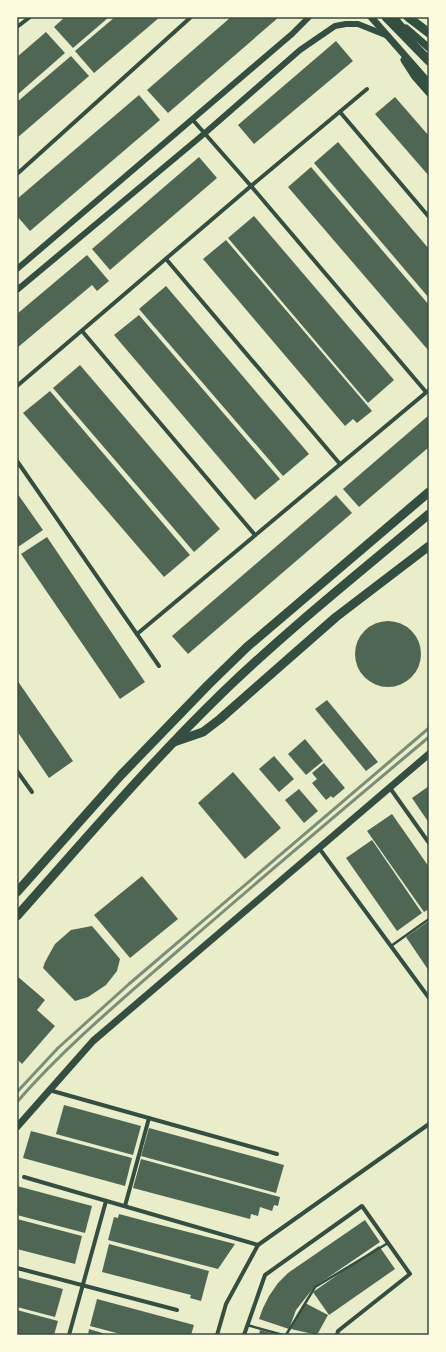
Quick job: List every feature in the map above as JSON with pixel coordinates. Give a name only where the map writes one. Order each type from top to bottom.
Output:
[{"type":"highway","points":[[386,17],[429,60]]},
{"type":"highway","points":[[408,17],[429,33]]},
{"type":"highway","points":[[17,892],[121,775],[208,684],[247,647],[429,492]]},
{"type":"highway","points":[[17,916],[171,744],[258,658],[429,514]]},
{"type":"highway","points":[[171,744],[203,732],[220,719],[336,617],[429,546]]},
{"type":"main road","points":[[371,17],[429,83]]},
{"type":"main road","points":[[394,17],[429,60]]},
{"type":"main road","points":[[394,17],[429,48]]},
{"type":"main road","points":[[389,37],[415,77],[429,94]]},
{"type":"main road","points":[[17,1126],[93,1041],[429,754]]},
{"type":"street","points":[[17,27],[30,17]]},
{"type":"street","points":[[17,174],[191,17]]},
{"type":"street","points":[[18,266],[192,119],[309,17]]},
{"type":"street","points":[[17,290],[205,133],[300,50],[335,26],[358,24],[389,37]]},
{"type":"street","points":[[17,386],[366,89]]},
{"type":"street","points":[[340,112],[429,217]]},
{"type":"street","points":[[137,634],[427,391],[192,119]]},
{"type":"street","points":[[166,259],[340,464]]},
{"type":"street","points":[[82,331],[255,535]]},
{"type":"street","points":[[17,461],[105,590],[137,634],[149,654],[159,666]]},
{"type":"street","points":[[17,771],[32,792]]},
{"type":"street","points":[[390,788],[429,843]]},
{"type":"street","points":[[319,848],[429,998]]},
{"type":"street","points":[[49,1090],[277,1154]]},
{"type":"street","points":[[125,1206],[149,1118]]},
{"type":"street","points":[[217,1335],[226,1304],[258,1245],[429,1124]]},
{"type":"street","points":[[24,1177],[258,1245]]},
{"type":"street","points":[[69,1335],[106,1201]]},
{"type":"street","points":[[244,1335],[266,1275],[362,1206],[410,1274],[338,1331],[337,1335]]},
{"type":"street","points":[[17,1268],[177,1310]]},
{"type":"lane","points":[[391,946],[429,919]]},
{"type":"lane","points":[[286,1335],[315,1287],[388,1243]]},
{"type":"lane","points":[[247,1324],[283,1335]]},
{"type":"building","points":[[65,17],[109,17],[73,48],[54,27]]},
{"type":"building","points":[[115,17],[160,17],[94,73],[75,51]]},
{"type":"building","points":[[231,17],[279,17],[168,113],[147,90]]},
{"type":"building","points":[[46,32],[65,53],[17,95],[17,57]]},
{"type":"building","points":[[336,41],[353,61],[254,144],[238,125]]},
{"type":"building","points":[[71,56],[89,76],[17,138],[17,102]]},
{"type":"building","points":[[139,95],[160,120],[30,231],[17,216],[17,199]]},
{"type":"building","points":[[395,97],[429,136],[429,176],[375,114]]},
{"type":"building","points":[[338,142],[429,249],[429,298],[314,163]]},
{"type":"building","points":[[199,157],[217,178],[110,270],[92,249]]},
{"type":"building","points":[[311,167],[429,305],[428,350],[288,187]]},
{"type":"building","points":[[254,216],[394,380],[368,403],[228,238]]},
{"type":"building","points":[[226,240],[372,411],[357,423],[353,419],[345,426],[203,259]]},
{"type":"building","points":[[87,255],[109,281],[97,291],[92,285],[17,348],[17,314]]},
{"type":"building","points":[[166,286],[309,454],[283,476],[139,309]]},
{"type":"building","points":[[139,315],[280,479],[255,500],[114,335]]},
{"type":"building","points":[[80,365],[220,529],[194,552],[53,388]]},
{"type":"building","points":[[50,391],[190,555],[164,577],[23,413]]},
{"type":"building","points":[[429,415],[429,447],[359,507],[343,489]]},
{"type":"building","points":[[17,493],[43,530],[18,547],[17,545]]},
{"type":"building","points":[[336,495],[352,513],[188,654],[172,636]]},
{"type":"building","points":[[47,537],[145,682],[120,699],[21,554]]},
{"type":"building","points":[[388,621],[401,623],[411,631],[419,641],[421,654],[419,667],[411,677],[401,685],[388,687],[375,685],[365,677],[357,667],[355,654],[357,641],[365,631],[375,623]]},
{"type":"building","points":[[17,680],[73,761],[49,778],[17,731]]},
{"type":"building","points":[[327,700],[378,762],[366,771],[315,709]]},
{"type":"building","points":[[305,739],[323,761],[306,775],[288,754]]},
{"type":"building","points":[[274,756],[294,779],[279,792],[259,769]]},
{"type":"building","points":[[324,763],[345,788],[333,798],[331,796],[326,800],[312,783],[317,779],[312,773]]},
{"type":"building","points":[[233,772],[281,828],[245,859],[198,803]]},
{"type":"building","points":[[429,786],[429,823],[412,798]]},
{"type":"building","points":[[299,789],[318,811],[304,823],[285,800]]},
{"type":"building","points":[[392,814],[429,867],[429,909],[424,912],[367,831]]},
{"type":"building","points":[[372,840],[422,913],[397,931],[346,858]]},
{"type":"building","points":[[142,876],[178,919],[130,958],[94,915]]},
{"type":"building","points":[[429,921],[429,971],[406,937]]},
{"type":"building","points":[[92,926],[120,959],[117,971],[106,985],[88,997],[75,1001],[43,968],[55,944],[71,930]]},
{"type":"building","points":[[17,976],[45,1000],[37,1010],[55,1026],[22,1064],[17,1059]]},
{"type":"building","points":[[64,1105],[141,1126],[133,1155],[56,1134]]},
{"type":"building","points":[[149,1128],[284,1165],[276,1193],[141,1156]]},
{"type":"building","points":[[31,1131],[132,1158],[125,1186],[23,1158]]},
{"type":"building","points":[[141,1159],[280,1197],[278,1206],[274,1205],[272,1211],[260,1207],[258,1216],[251,1214],[250,1219],[133,1188]]},
{"type":"building","points":[[17,1186],[92,1206],[85,1233],[17,1215]]},
{"type":"building","points":[[119,1214],[235,1244],[218,1269],[108,1240],[114,1217],[118,1218]]},
{"type":"building","points":[[17,1219],[82,1236],[75,1264],[17,1249]]},
{"type":"building","points":[[365,1220],[380,1242],[314,1287],[296,1310],[289,1329],[259,1319],[269,1296],[278,1283],[288,1273]]},
{"type":"building","points":[[109,1244],[209,1271],[201,1301],[190,1298],[191,1295],[102,1272]]},
{"type":"building","points":[[379,1246],[395,1269],[329,1315],[313,1292]]},
{"type":"building","points":[[17,1277],[63,1289],[55,1317],[17,1307]]},
{"type":"building","points":[[97,1299],[194,1325],[191,1335],[124,1335],[90,1326]]},
{"type":"building","points":[[305,1303],[328,1315],[317,1335],[291,1329]]},
{"type":"building","points":[[17,1310],[58,1321],[54,1335],[17,1335]]},
{"type":"building","points":[[89,1329],[109,1335],[88,1335]]},
{"type":"building","points":[[260,1330],[278,1335],[259,1335]]},
{"type":"railway","points":[[17,1092],[58,1048],[129,984],[429,728]]},
{"type":"railway","points":[[17,1102],[73,1044],[112,1008],[269,872],[429,737]]}]
